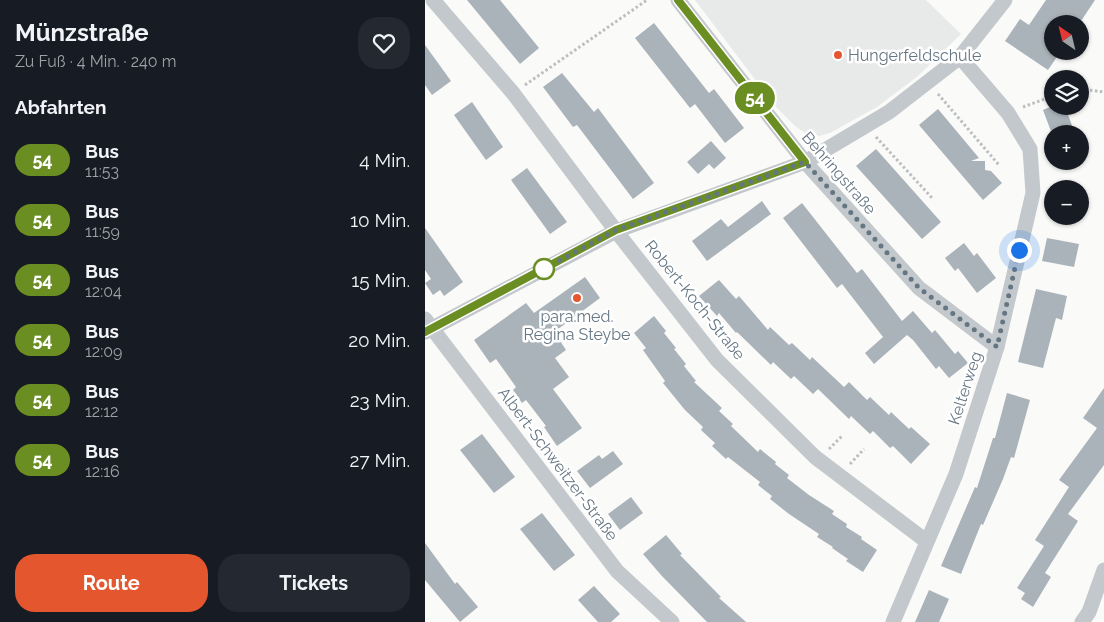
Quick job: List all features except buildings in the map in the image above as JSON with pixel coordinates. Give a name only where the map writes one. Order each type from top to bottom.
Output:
[{"type":"street","name":"Robert-Koch-Straße","points":[[433,0],[513,94],[717,360],[815,458],[927,541]]},
{"type":"street","name":"Behringstraße","points":[[678,0],[805,162],[919,288],[997,347]]},
{"type":"street","points":[[427,326],[616,230],[805,162],[889,112],[960,57],[1005,0]]},
{"type":"street","name":"Kelterweg","points":[[893,622],[956,474],[997,347],[1033,192],[1030,149],[1008,113],[960,57]]},
{"type":"street","name":"Albert-Schweitzer-Straße","points":[[427,326],[617,571],[672,622]]},
{"type":"street","points":[[1082,622],[1089,612],[1104,570]]},
{"type":"path","points":[[513,94],[647,0]]},
{"type":"path","points":[[927,82],[999,165]]},
{"type":"path","points":[[1089,90],[1104,92]]},
{"type":"path","points":[[1008,113],[1044,99]]},
{"type":"path","points":[[865,126],[933,199]]},
{"type":"shaded area","name":"Hungerfeldschule","points":[[695,0],[926,0],[961,34],[918,76],[877,107],[830,133],[819,136],[808,135],[795,126],[776,107]]},
{"type":"bus line","name":"54","points":[[425,332],[616,230],[805,162],[678,0]]},
{"type":"place","name":"Hungerfeldschule","points":[[838,55]]},
{"type":"place","name":"para.med. Regina Steybe","points":[[577,298]]},
{"type":"route","points":[[544,269],[616,230],[805,162],[919,288],[997,347],[1019,250]]}]
